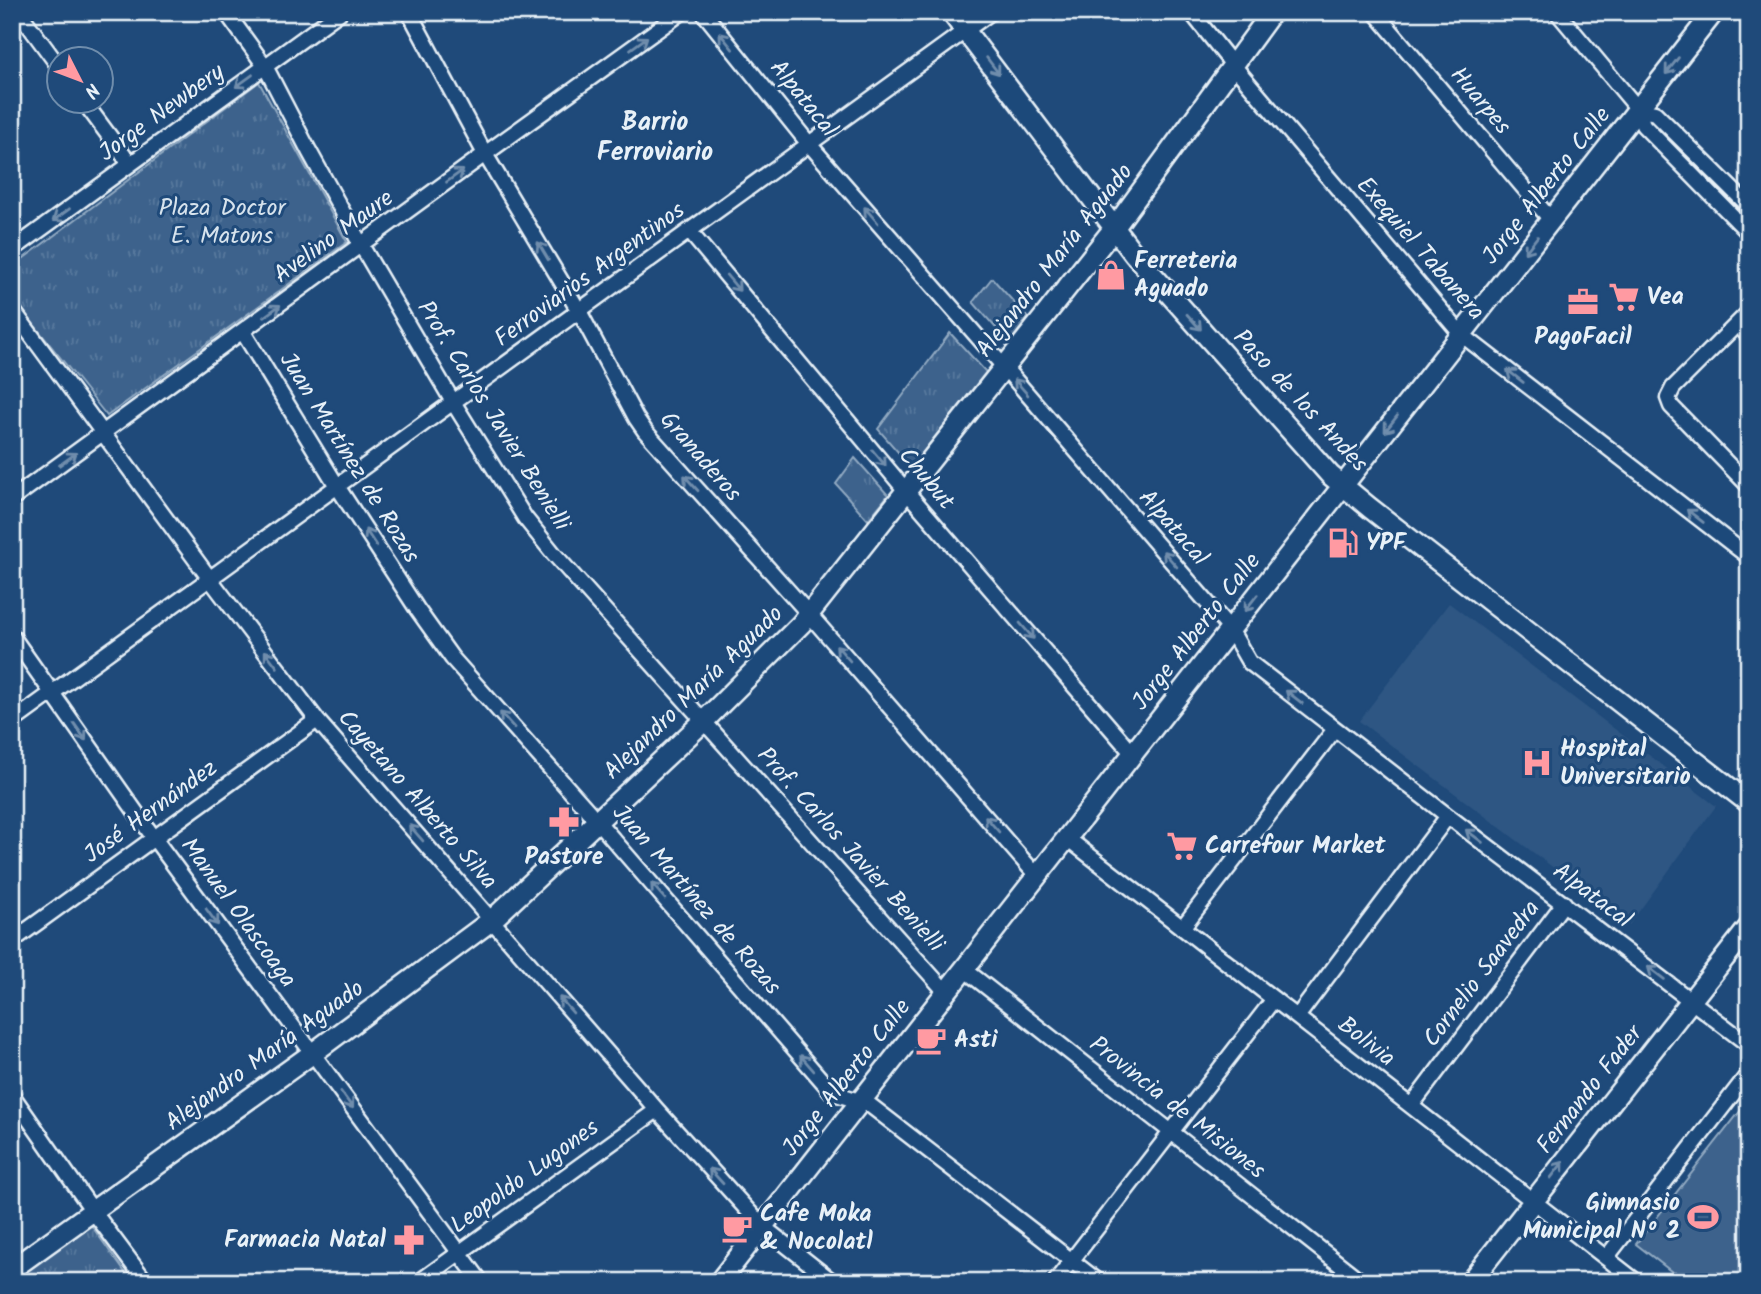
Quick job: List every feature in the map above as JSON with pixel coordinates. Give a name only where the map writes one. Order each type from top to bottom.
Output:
[{"type":"street","points":[[19,12],[46,49]]},
{"type":"street","name":"Prof. Carlos Javier Benielli","points":[[226,12],[265,66],[361,244],[524,518],[946,992]]},
{"type":"street","name":"Jorge Newbery","points":[[12,250],[340,12]]},
{"type":"street","name":"Granaderos","points":[[409,12],[485,154],[579,311],[645,431],[1037,876]]},
{"type":"street","name":"Avelino Maure","points":[[12,499],[682,12]]},
{"type":"street","name":"Alpatacal","points":[[703,12],[809,144],[1230,629],[1250,662],[1749,1045]]},
{"type":"street","name":"Paso de los Andes","points":[[951,12],[1134,254],[1330,475],[1749,803]]},
{"type":"street","name":"Ferroviarios Argentinos","points":[[12,722],[990,12]]},
{"type":"street","name":"Exequiel Tabanera","points":[[1191,12],[1461,334],[1749,557]]},
{"type":"street","name":"Alejandro María Aguado","points":[[12,1269],[313,1053],[492,920],[704,720],[809,614],[907,492],[1115,227],[1272,12]]},
{"type":"street","name":"Huarpes","points":[[1375,12],[1551,220]]},
{"type":"street","points":[[1558,12],[1638,109],[1643,125],[1746,223]]},
{"type":"street","name":"Jorge Alberto Calle","points":[[719,1282],[1714,12]]},
{"type":"street","points":[[1638,109],[1655,113],[1749,206]]},
{"type":"street","points":[[94,116],[130,164]]},
{"type":"street","name":"Chubut","points":[[689,231],[907,492],[1133,754]]},
{"type":"street","name":"Cayetano Alberto Silva","points":[[12,309],[102,434],[317,720],[657,1110],[762,1226],[833,1282]]},
{"type":"street","points":[[1749,312],[1673,388],[1668,398],[1671,406],[1749,486]]},
{"type":"street","points":[[1737,324],[1749,336]]},
{"type":"street","name":"Juan Martínez de Rozas","points":[[243,332],[337,486],[452,658],[831,1091],[871,1106],[1099,1282]]},
{"type":"street","name":"Manuel Olascoaga","points":[[12,636],[154,838],[481,1282]]},
{"type":"street","name":"José Hernández","points":[[12,941],[317,720]]},
{"type":"street","points":[[1182,928],[1335,729]]},
{"type":"street","points":[[1297,1017],[1448,816]]},
{"type":"street","name":"Bolivia","points":[[1067,838],[1637,1282]]},
{"type":"street","name":"Cornelio Saavedra","points":[[1411,1106],[1563,903]]},
{"type":"street","name":"Fernando Fader","points":[[1470,1282],[1749,928]]},
{"type":"street","name":"Provincia de Misiones","points":[[964,969],[1362,1282]]},
{"type":"street","points":[[1055,1282],[1274,999]]},
{"type":"street","points":[[1606,1258],[1749,1073]]},
{"type":"street","points":[[12,1095],[146,1282]]},
{"type":"street","name":"Leopoldo Lugones","points":[[419,1282],[657,1110]]},
{"type":"shaded area","name":"Hospital Universitario","points":[[1449,603],[1716,806],[1629,925],[1359,721]]},
{"type":"green space","name":"Plaza Doctor E. Matons","points":[[259,82],[347,242],[107,416],[12,297],[12,267]]},
{"type":"green space","points":[[992,278],[1028,318],[1009,343],[973,302]]},
{"type":"green space","points":[[950,333],[986,372],[911,467],[878,429]]},
{"type":"green space","points":[[855,458],[888,495],[868,520],[836,484]]},
{"type":"green space","name":"Gimnasio Municipal Nº 2","points":[[1749,1100],[1749,1282],[1685,1282],[1636,1244]]},
{"type":"green space","points":[[88,1221],[132,1282],[12,1282],[12,1276]]},
{"type":"place","name":"Ferreteria Aguado","points":[[1111,275]]},
{"type":"place","name":"Vea","points":[[1624,297]]},
{"type":"place","name":"PagoFacil","points":[[1583,302]]},
{"type":"place","name":"YPF","points":[[1343,543]]},
{"type":"place","name":"Hospital Universitario","points":[[1537,763]]},
{"type":"place","name":"Pastore","points":[[564,822]]},
{"type":"place","name":"Carrefour Market","points":[[1182,846]]},
{"type":"place","name":"Asti","points":[[931,1040]]},
{"type":"place","name":"Gimnasio Municipal Nº 2","points":[[1703,1217]]},
{"type":"place","name":"Cafe Moka & Nocolatl","points":[[737,1228]]},
{"type":"place","name":"Farmacia Natal","points":[[409,1240]]},
{"type":"district","name":"Barrio Ferroviario","points":[[655,138]]}]
